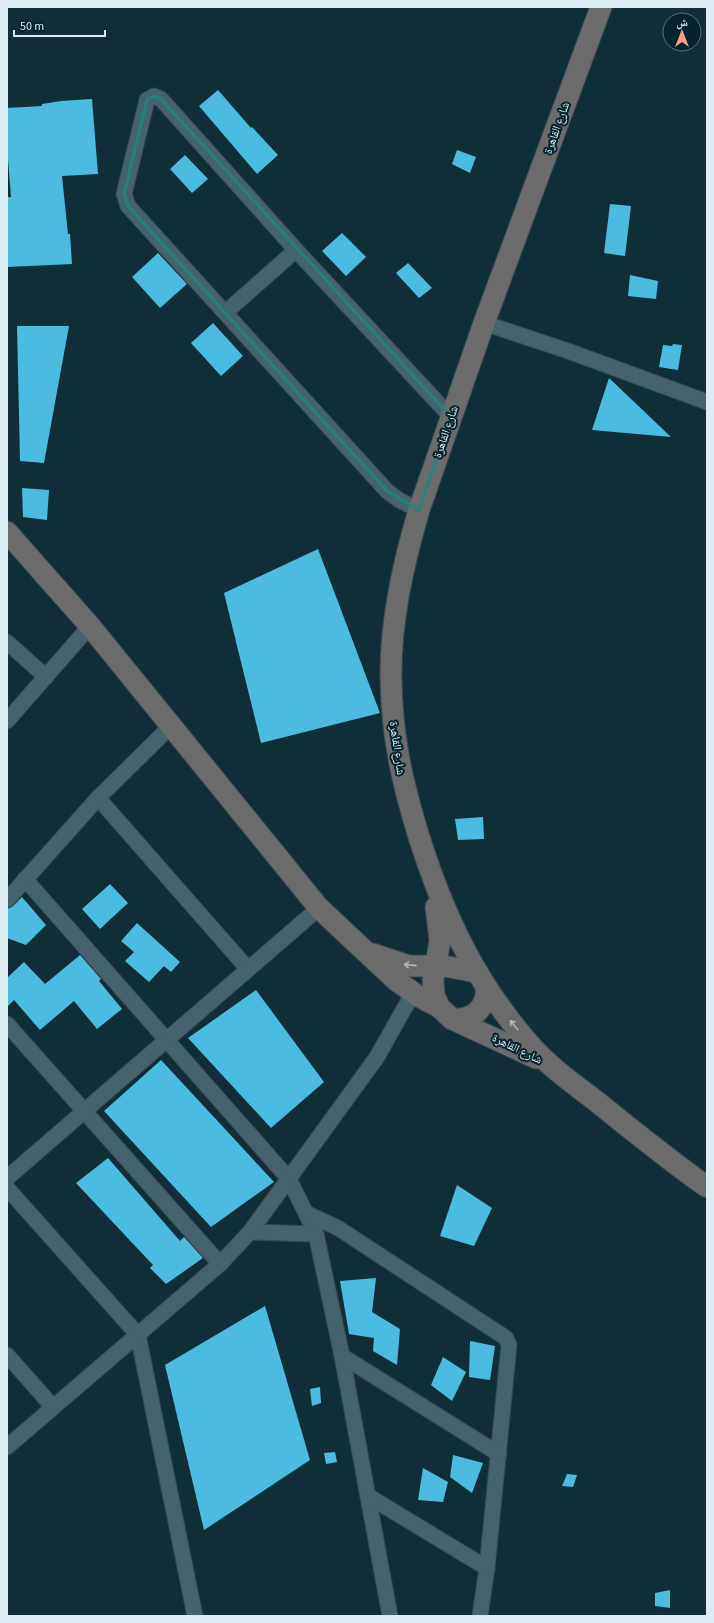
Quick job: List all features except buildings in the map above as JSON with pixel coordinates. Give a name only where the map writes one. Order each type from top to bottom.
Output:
[{"type":"main road","name":"شارع القاهرة","points":[[549,1065],[516,1027],[481,980],[450,923],[430,872],[402,781],[394,734],[391,678],[398,597],[419,510],[484,322],[601,7]]},
{"type":"main road","points":[[7,532],[90,626],[172,725],[318,908],[397,981],[413,993],[446,1013],[464,1019],[475,1014],[483,1005],[481,980],[460,968],[409,966],[396,963],[362,948]]},
{"type":"main road","name":"شارع القاهرة","points":[[430,872],[440,941],[433,987],[446,1013],[549,1065],[669,1160],[707,1187]]},
{"type":"street","points":[[419,510],[398,500],[387,491],[226,312],[132,211],[125,200],[125,188],[147,100],[154,96],[161,99],[296,250],[451,417]]},
{"type":"street","points":[[226,312],[296,250]]},
{"type":"street","points":[[484,322],[707,402]]},
{"type":"street","points":[[7,721],[90,626]]},
{"type":"street","points":[[7,642],[46,676]]},
{"type":"street","points":[[7,900],[98,798],[172,725]]},
{"type":"street","points":[[98,798],[248,969]]},
{"type":"street","points":[[25,879],[289,1179],[308,1214],[316,1234],[342,1356],[390,1616]]},
{"type":"street","points":[[7,1178],[318,908]]},
{"type":"street","points":[[7,1447],[220,1264],[250,1232],[377,1057],[413,993]]},
{"type":"street","points":[[7,1024],[220,1264]]},
{"type":"street","points":[[7,1188],[138,1336],[195,1616]]},
{"type":"street","points":[[308,1214],[338,1228],[506,1338],[510,1353],[487,1568],[480,1616]]},
{"type":"street","points":[[250,1232],[316,1234]]},
{"type":"street","points":[[7,1355],[53,1407]]},
{"type":"street","points":[[342,1356],[499,1454]]},
{"type":"street","points":[[368,1496],[487,1568]]},
{"type":"highlighted area","points":[[154,96],[161,99],[451,417],[419,510],[387,491],[128,206],[124,194],[147,100]]}]
